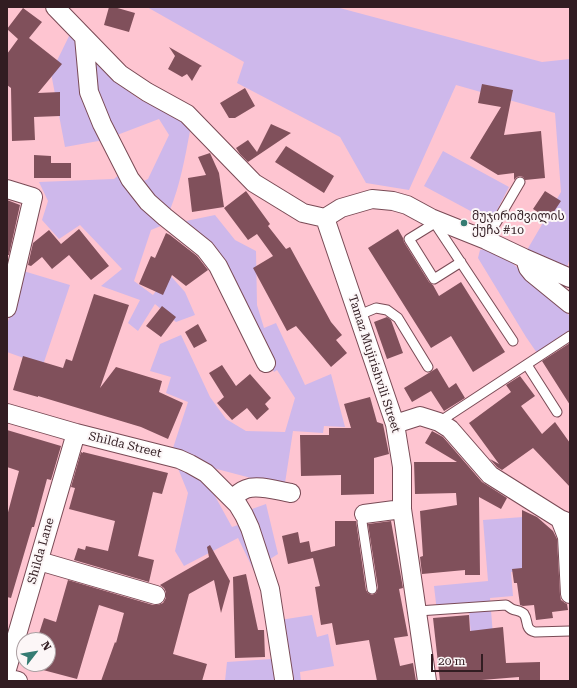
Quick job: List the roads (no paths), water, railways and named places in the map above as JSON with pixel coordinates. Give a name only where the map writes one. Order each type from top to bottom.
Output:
[{"type":"street","points":[[55,7],[120,74],[147,92],[187,114],[254,183],[303,213],[325,218],[341,208],[372,198],[393,201],[407,205],[433,220],[486,240],[570,278]]},
{"type":"street","points":[[84,37],[89,92],[102,124],[130,179],[148,202],[205,249],[218,266],[266,363]]},
{"type":"street","points":[[7,189],[33,197],[7,308]]},
{"type":"street","name":"Tamaz Mujirishvili Street","points":[[325,218],[395,424],[402,467],[402,509],[427,681]]},
{"type":"street","points":[[524,258],[532,273],[570,304]]},
{"type":"street","name":"Shilda Street","points":[[7,413],[76,433],[179,459],[206,473],[238,505],[250,528],[270,590],[284,679]]},
{"type":"street","points":[[395,424],[420,416],[439,422],[450,429],[490,475],[565,521],[570,594]]},
{"type":"street","name":"Shilda Lane","points":[[7,669],[76,433]]},
{"type":"street","points":[[232,499],[246,489],[257,487],[291,493]]},
{"type":"street","points":[[364,514],[402,509]]},
{"type":"street","points":[[39,561],[156,595]]},
{"type":"street","points":[[7,678],[18,681]]},
{"type":"lane","points":[[486,240],[520,182]]},
{"type":"lane","points":[[461,262],[434,279],[409,239],[433,220],[461,262],[513,341]]},
{"type":"lane","points":[[359,315],[376,308],[387,310],[398,318],[428,367]]},
{"type":"lane","points":[[439,422],[570,336]]},
{"type":"lane","points":[[527,365],[557,412]]},
{"type":"lane","points":[[364,514],[362,522],[372,589]]},
{"type":"lane","points":[[418,611],[506,605],[513,610],[522,612],[526,617],[528,627],[531,631],[570,631]]},
{"type":"place","name":"მუჯირიშვილის ქუჩა #10","points":[[464,223]]}]
